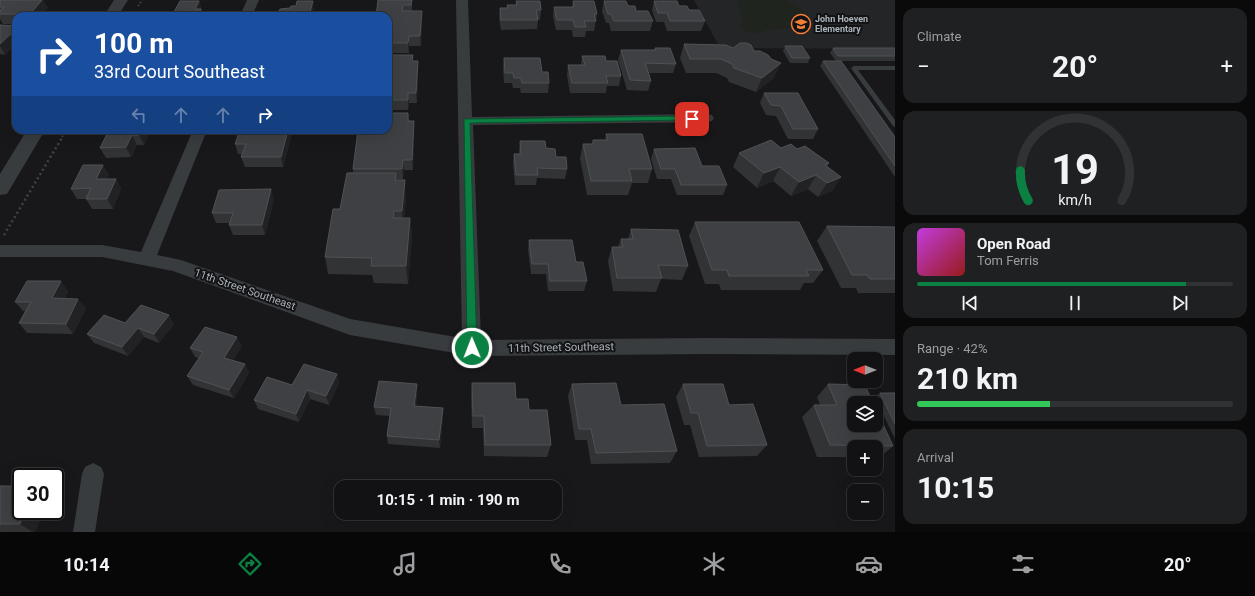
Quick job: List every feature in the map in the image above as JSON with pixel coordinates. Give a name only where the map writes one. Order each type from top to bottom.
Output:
[{"type":"street","points":[[114,12],[121,0]]},
{"type":"street","points":[[248,12],[253,0]]},
{"type":"street","points":[[462,0],[472,348]]},
{"type":"street","points":[[466,121],[707,118]]},
{"type":"street","points":[[0,189],[34,134]]},
{"type":"street","points":[[147,260],[198,134]]},
{"type":"street","name":"11th Street Southeast","points":[[2,244],[67,250],[102,251],[175,265],[350,327],[472,348],[707,346],[895,347]]},
{"type":"street","points":[[84,532],[93,474]]},
{"type":"lane","points":[[895,68],[854,68],[895,125]]},
{"type":"path","points":[[2,244],[64,134]]},
{"type":"shaded area","name":"John Hoeven Elementary","points":[[694,0],[895,0],[895,49],[720,48]]},
{"type":"shaded area","points":[[737,0],[785,0],[797,6],[809,16],[809,26],[765,30],[758,33],[747,32],[738,25],[744,22]]},
{"type":"building","points":[[42,0],[32,12],[12,12],[12,14],[0,14],[0,11],[4,7],[0,7],[0,1]]},
{"type":"building","points":[[378,0],[412,0],[411,5],[403,5],[402,11],[422,11],[420,36],[409,36],[408,43],[392,43],[392,12],[376,12]]},
{"type":"building","points":[[180,1],[199,1],[195,9],[201,9],[200,12],[174,12]]},
{"type":"building","points":[[297,1],[313,1],[310,12],[279,12],[280,9],[296,6]]},
{"type":"building","points":[[516,1],[540,1],[541,10],[536,10],[538,20],[501,20],[500,8],[508,8],[507,5],[517,5]]},
{"type":"building","points":[[573,1],[594,1],[597,14],[594,14],[596,21],[584,21],[586,27],[575,27],[573,20],[557,20],[554,7],[574,7]]},
{"type":"building","points":[[604,1],[626,1],[628,6],[635,6],[636,11],[648,11],[653,21],[614,21],[611,14],[608,14]]},
{"type":"building","points":[[654,1],[677,1],[679,6],[687,6],[689,10],[699,10],[705,21],[670,21],[667,13],[658,13]]},
{"type":"building","points":[[0,25],[12,26],[12,33],[0,44]]},
{"type":"building","points":[[740,43],[751,45],[754,51],[760,51],[768,55],[771,59],[781,63],[762,78],[734,68],[732,64],[721,59],[690,59],[684,44],[726,45],[733,48]]},
{"type":"building","points":[[785,46],[802,46],[810,58],[792,58]]},
{"type":"building","points":[[655,48],[670,48],[676,64],[645,63],[651,81],[630,80],[621,50],[656,50]]},
{"type":"building","points":[[833,48],[895,48],[895,56],[838,56]]},
{"type":"building","points":[[392,55],[413,55],[412,61],[418,61],[416,93],[408,93],[408,100],[392,100]]},
{"type":"building","points":[[582,56],[605,56],[606,61],[617,61],[621,76],[606,76],[608,83],[572,83],[568,65],[585,65]]},
{"type":"building","points":[[504,58],[540,58],[542,72],[548,72],[549,83],[522,83],[521,78],[514,78],[513,73],[505,73]]},
{"type":"building","points":[[823,61],[841,61],[895,137],[895,166]]},
{"type":"building","points":[[764,93],[798,93],[818,129],[793,129],[781,106],[771,105]]},
{"type":"building","points":[[392,113],[408,113],[408,121],[414,121],[412,160],[403,160],[402,169],[353,169],[357,134],[392,134]]},
{"type":"building","points":[[107,134],[140,134],[132,135],[126,147],[100,148]]},
{"type":"building","points":[[239,134],[287,134],[281,157],[241,157],[246,144],[235,144]]},
{"type":"building","points":[[606,134],[642,134],[652,169],[629,169],[632,181],[591,181],[583,144],[593,144],[593,140],[608,140]]},
{"type":"building","points":[[771,140],[781,148],[791,144],[797,149],[805,146],[829,163],[825,165],[841,177],[827,183],[816,175],[799,182],[780,167],[764,173],[739,153]]},
{"type":"building","points":[[520,141],[545,141],[546,148],[555,149],[556,157],[566,157],[567,169],[537,168],[538,175],[516,175],[514,154],[521,154]]},
{"type":"building","points":[[695,148],[702,166],[719,166],[727,185],[681,185],[675,169],[661,169],[654,149]]},
{"type":"building","points":[[83,165],[103,165],[96,179],[116,179],[107,199],[86,199],[91,188],[71,189]]},
{"type":"building","points":[[347,173],[396,173],[395,180],[405,180],[402,211],[394,211],[393,218],[410,218],[406,266],[371,266],[372,258],[325,257],[333,209],[340,209]]},
{"type":"building","points":[[271,189],[262,225],[229,225],[233,213],[212,213],[219,190]]},
{"type":"building","points":[[695,222],[799,222],[823,270],[806,270],[809,276],[729,276],[727,270],[712,270]]},
{"type":"building","points":[[827,226],[895,227],[895,279],[870,279],[867,275],[852,275]]},
{"type":"building","points":[[631,229],[678,230],[688,266],[658,265],[662,278],[617,278],[612,247],[623,247],[621,239],[633,239]]},
{"type":"building","points":[[529,240],[572,240],[576,262],[583,262],[587,281],[550,281],[548,264],[532,264]]},
{"type":"building","points":[[27,281],[61,281],[52,298],[78,299],[66,324],[19,323],[31,302],[15,302]]},
{"type":"building","points":[[141,305],[169,315],[154,334],[138,328],[122,347],[87,334],[104,315],[125,323]]},
{"type":"building","points":[[205,327],[237,337],[224,358],[245,364],[229,390],[187,376],[203,352],[190,348]]},
{"type":"building","points":[[304,364],[337,374],[326,396],[307,390],[296,414],[254,400],[267,377],[292,385]]},
{"type":"building","points":[[379,381],[417,384],[414,406],[443,408],[439,440],[387,436],[391,408],[374,407]]},
{"type":"building","points":[[472,383],[515,383],[516,399],[528,399],[529,410],[547,410],[551,445],[485,445],[484,416],[473,416]]},
{"type":"building","points":[[616,383],[621,405],[664,404],[677,451],[596,453],[591,429],[579,429],[572,384]]},
{"type":"building","points":[[683,384],[723,384],[729,405],[753,404],[767,445],[707,446],[698,413],[691,413]]},
{"type":"building","points":[[828,384],[847,385],[847,388],[866,388],[870,396],[847,396],[847,432],[883,432],[883,424],[893,446],[883,446],[883,440],[847,440],[847,445],[830,445],[814,405],[837,405]]},
{"type":"building","points":[[880,393],[895,393],[895,424],[883,399],[883,396]]},
{"type":"building","points":[[0,486],[12,486],[12,520],[22,520],[20,524],[0,524]]},
{"type":"place","name":"John Hoeven Elementary","points":[[801,24]]},
{"type":"route","points":[[472,348],[466,121],[692,119]]}]
